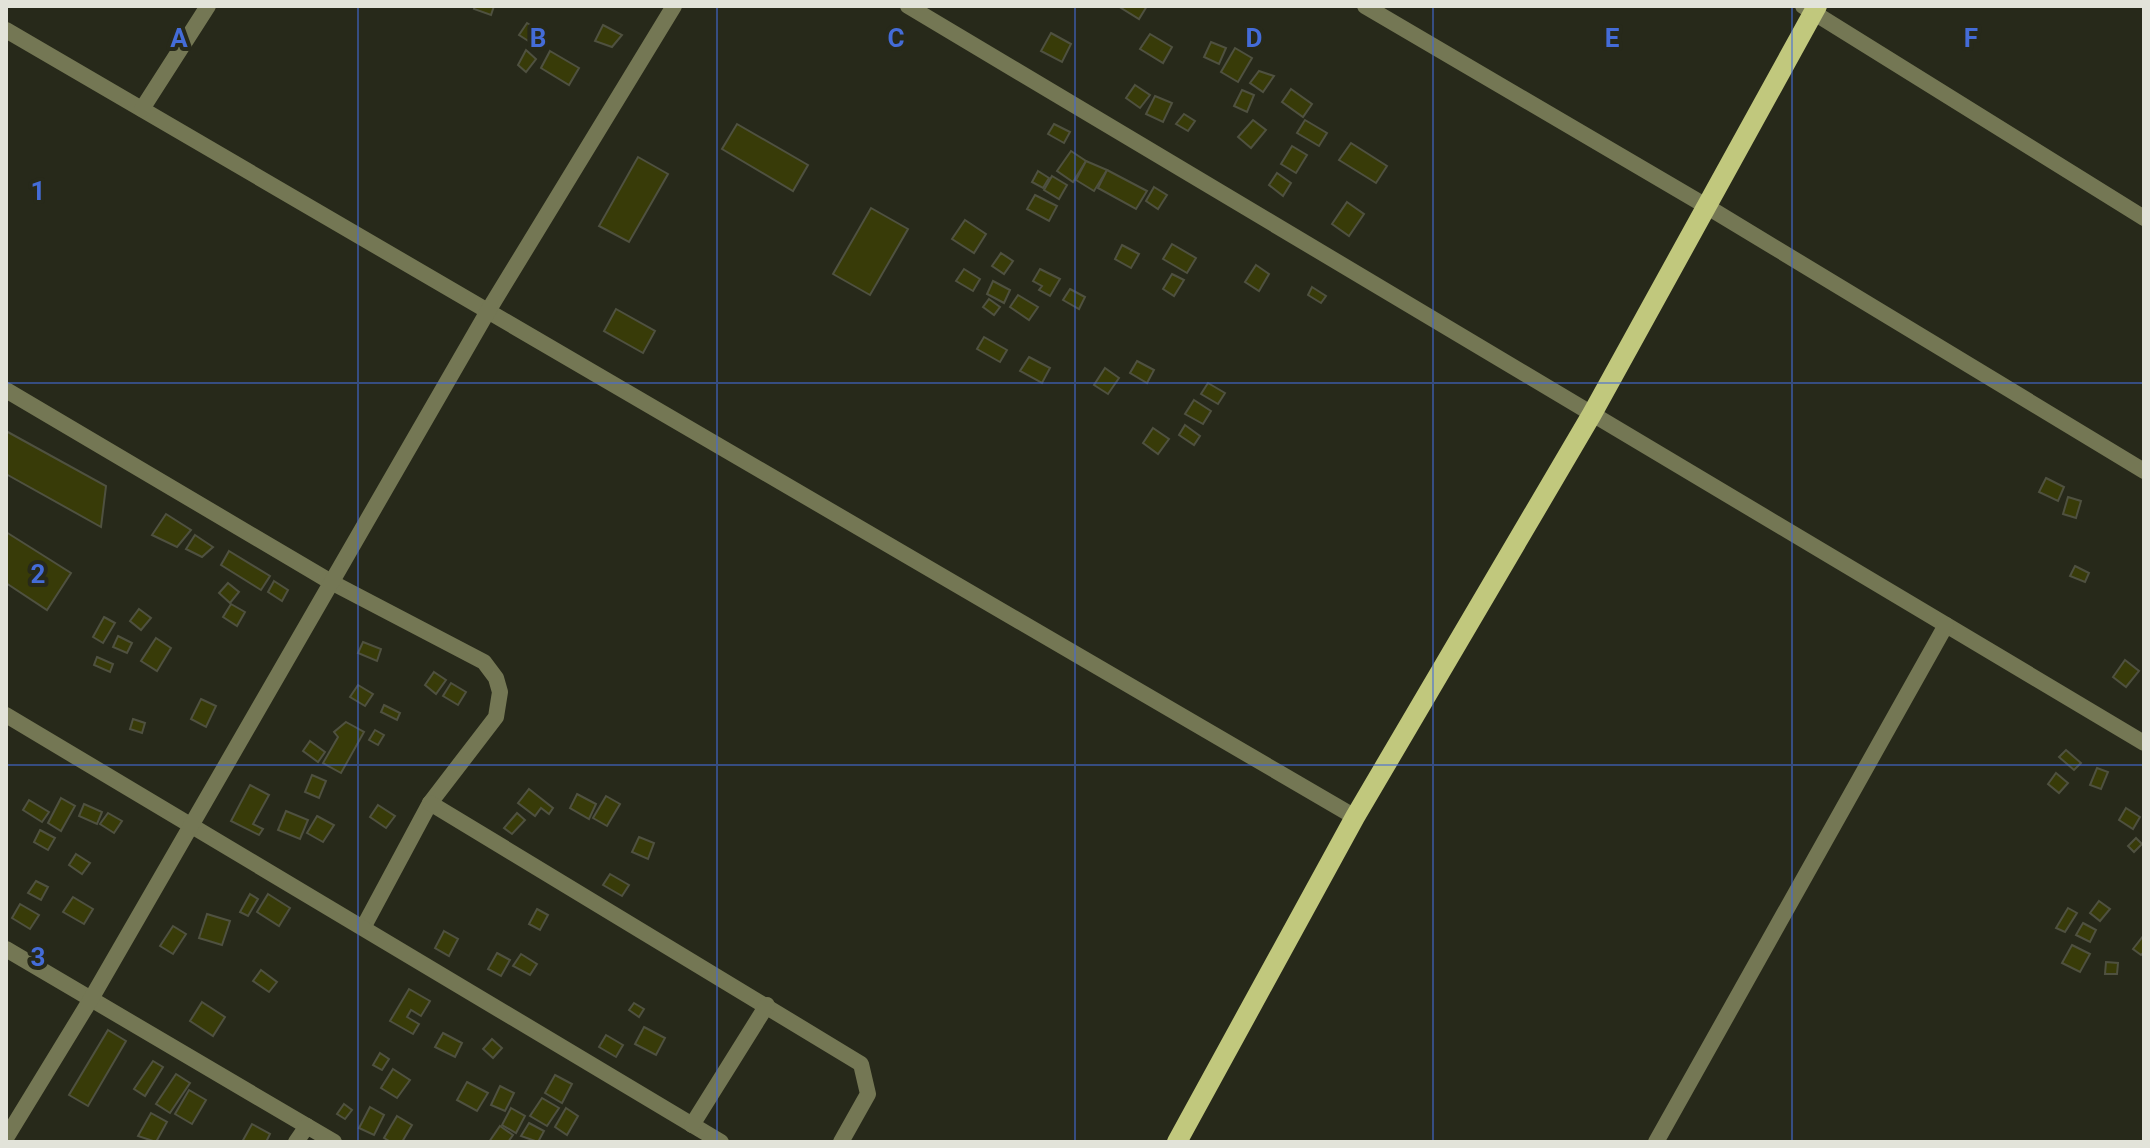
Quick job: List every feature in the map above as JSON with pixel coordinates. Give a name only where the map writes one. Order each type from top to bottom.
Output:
[{"type":"main road","points":[[1177,1142],[1355,817],[1592,414],[1811,8]]},
{"type":"street","points":[[142,109],[208,6]]},
{"type":"street","points":[[6,1138],[91,999],[488,311],[674,6]]},
{"type":"street","points":[[908,6],[2144,743]]},
{"type":"street","points":[[1365,6],[1706,206],[2144,471]]},
{"type":"street","points":[[1811,8],[2144,218]]},
{"type":"street","points":[[6,30],[1355,817]]},
{"type":"street","points":[[6,390],[331,582],[484,662],[496,678],[500,692],[496,717],[430,803],[364,926]]},
{"type":"street","points":[[1656,1142],[1946,625]]},
{"type":"street","points":[[6,715],[364,926],[721,1142]]},
{"type":"street","points":[[430,803],[861,1064],[868,1094],[841,1142]]},
{"type":"street","points":[[6,949],[334,1142]]},
{"type":"street","points":[[692,1125],[767,1005]]},
{"type":"street","points":[[296,1142],[307,1126]]},
{"type":"building","points":[[475,6],[494,6],[491,15],[474,9]]},
{"type":"building","points":[[1118,6],[1147,6],[1139,19]]},
{"type":"building","points":[[527,23],[540,31],[530,42],[519,35]]},
{"type":"building","points":[[603,25],[622,35],[612,47],[595,41]]},
{"type":"building","points":[[1051,33],[1071,44],[1062,62],[1041,51]]},
{"type":"building","points":[[1150,34],[1172,47],[1163,63],[1140,49]]},
{"type":"building","points":[[1211,42],[1226,48],[1219,64],[1204,57]]},
{"type":"building","points":[[1235,48],[1252,58],[1238,82],[1221,72]]},
{"type":"building","points":[[526,50],[536,59],[526,72],[518,65]]},
{"type":"building","points":[[550,51],[579,68],[569,85],[541,68]]},
{"type":"building","points":[[1259,71],[1274,76],[1263,92],[1250,83]]},
{"type":"building","points":[[1135,85],[1150,95],[1140,108],[1126,98]]},
{"type":"building","points":[[1291,89],[1312,104],[1303,117],[1282,102]]},
{"type":"building","points":[[1242,90],[1254,95],[1247,112],[1234,106]]},
{"type":"building","points":[[1155,96],[1172,103],[1163,122],[1146,114]]},
{"type":"building","points":[[1184,114],[1195,121],[1188,131],[1176,124]]},
{"type":"building","points":[[1253,120],[1266,130],[1251,148],[1238,137]]},
{"type":"building","points":[[1305,120],[1327,133],[1319,146],[1297,133]]},
{"type":"building","points":[[737,124],[808,165],[793,191],[722,149]]},
{"type":"building","points":[[1054,124],[1070,132],[1064,143],[1048,134]]},
{"type":"building","points":[[1351,143],[1387,166],[1376,183],[1339,160]]},
{"type":"building","points":[[1292,146],[1307,155],[1296,173],[1281,164]]},
{"type":"building","points":[[1071,151],[1086,161],[1073,182],[1057,171]]},
{"type":"building","points":[[638,157],[668,174],[629,242],[599,226]]},
{"type":"building","points":[[1086,161],[1107,170],[1094,191],[1076,180]]},
{"type":"building","points":[[1107,170],[1147,191],[1136,209],[1098,188]]},
{"type":"building","points":[[1038,171],[1049,178],[1043,188],[1032,182]]},
{"type":"building","points":[[1277,173],[1291,183],[1283,196],[1269,185]]},
{"type":"building","points":[[1052,176],[1067,185],[1059,199],[1044,190]]},
{"type":"building","points":[[1154,187],[1167,195],[1158,209],[1146,201]]},
{"type":"building","points":[[1035,195],[1057,206],[1049,221],[1027,209]]},
{"type":"building","points":[[1347,202],[1364,214],[1349,236],[1332,224]]},
{"type":"building","points":[[871,208],[908,229],[870,295],[833,274]]},
{"type":"building","points":[[965,220],[986,234],[974,253],[952,239]]},
{"type":"building","points":[[1172,244],[1196,258],[1187,273],[1163,259]]},
{"type":"building","points":[[1122,245],[1139,254],[1131,268],[1115,259]]},
{"type":"building","points":[[1001,253],[1013,261],[1004,274],[992,266]]},
{"type":"building","points":[[1256,265],[1269,274],[1259,291],[1245,282]]},
{"type":"building","points":[[964,269],[980,279],[973,291],[956,281]]},
{"type":"building","points":[[1040,269],[1060,279],[1050,296],[1039,290],[1042,286],[1033,281]]},
{"type":"building","points":[[1172,274],[1184,280],[1174,296],[1163,289]]},
{"type":"building","points":[[993,281],[1010,290],[1004,303],[987,294]]},
{"type":"building","points":[[1312,287],[1326,296],[1321,303],[1308,295]]},
{"type":"building","points":[[1070,289],[1085,297],[1079,309],[1063,300]]},
{"type":"building","points":[[1018,295],[1038,307],[1029,320],[1010,307]]},
{"type":"building","points":[[989,299],[1000,307],[994,315],[983,307]]},
{"type":"building","points":[[616,309],[655,331],[643,353],[604,331]]},
{"type":"building","points":[[984,337],[1007,350],[1000,362],[977,349]]},
{"type":"building","points":[[1029,357],[1050,368],[1042,383],[1020,371]]},
{"type":"building","points":[[1137,361],[1154,370],[1147,383],[1130,373]]},
{"type":"building","points":[[1105,368],[1119,378],[1108,394],[1094,385]]},
{"type":"building","points":[[1208,383],[1225,393],[1218,404],[1201,394]]},
{"type":"building","points":[[1194,400],[1211,411],[1203,424],[1185,414]]},
{"type":"building","points":[[1185,425],[1200,436],[1194,445],[1179,435]]},
{"type":"building","points":[[1153,428],[1169,439],[1158,454],[1143,443]]},
{"type":"building","points":[[6,431],[106,486],[101,527],[6,474]]},
{"type":"building","points":[[2046,478],[2064,487],[2058,501],[2039,492]]},
{"type":"building","points":[[2068,497],[2081,501],[2076,518],[2063,514]]},
{"type":"building","points":[[166,514],[191,530],[177,547],[152,535]]},
{"type":"building","points":[[6,532],[71,573],[47,610],[6,583]]},
{"type":"building","points":[[195,535],[213,547],[202,557],[186,549]]},
{"type":"building","points":[[229,551],[270,576],[261,590],[221,565]]},
{"type":"building","points":[[2075,566],[2089,573],[2085,582],[2070,576]]},
{"type":"building","points":[[274,581],[288,590],[282,601],[268,592]]},
{"type":"building","points":[[228,583],[239,592],[230,603],[219,593]]},
{"type":"building","points":[[231,604],[245,612],[237,626],[223,617]]},
{"type":"building","points":[[139,609],[151,618],[141,630],[130,621]]},
{"type":"building","points":[[104,617],[115,623],[103,643],[93,637]]},
{"type":"building","points":[[118,636],[132,643],[127,653],[113,647]]},
{"type":"building","points":[[156,638],[171,648],[157,671],[141,661]]},
{"type":"building","points":[[363,642],[381,649],[377,661],[358,653]]},
{"type":"building","points":[[97,657],[113,664],[110,672],[94,665]]},
{"type":"building","points":[[2125,660],[2139,671],[2126,687],[2113,677]]},
{"type":"building","points":[[434,672],[446,680],[436,694],[425,685]]},
{"type":"building","points":[[451,683],[466,692],[458,705],[443,696]]},
{"type":"building","points":[[358,685],[373,694],[365,706],[350,697]]},
{"type":"building","points":[[201,699],[216,706],[206,727],[191,719]]},
{"type":"building","points":[[384,705],[400,713],[397,720],[381,712]]},
{"type":"building","points":[[133,719],[145,723],[142,733],[130,729]]},
{"type":"building","points":[[346,722],[364,732],[341,773],[323,763],[338,737],[334,732]]},
{"type":"building","points":[[375,730],[384,735],[378,745],[369,740]]},
{"type":"building","points":[[310,741],[325,752],[318,762],[303,751]]},
{"type":"building","points":[[2066,750],[2081,763],[2074,770],[2059,757]]},
{"type":"building","points":[[2097,768],[2108,772],[2101,789],[2090,785]]},
{"type":"building","points":[[2056,773],[2068,783],[2059,793],[2048,784]]},
{"type":"building","points":[[312,775],[326,781],[319,798],[305,792]]},
{"type":"building","points":[[250,785],[269,795],[253,824],[263,829],[259,835],[231,821]]},
{"type":"building","points":[[529,789],[553,808],[549,814],[541,808],[535,816],[518,803]]},
{"type":"building","points":[[577,794],[596,804],[589,819],[570,808]]},
{"type":"building","points":[[606,796],[620,804],[607,826],[593,818]]},
{"type":"building","points":[[61,798],[75,806],[61,831],[48,823]]},
{"type":"building","points":[[29,800],[49,812],[42,822],[23,810]]},
{"type":"building","points":[[84,804],[102,812],[97,824],[79,816]]},
{"type":"building","points":[[378,805],[395,816],[386,828],[370,817]]},
{"type":"building","points":[[2126,808],[2140,817],[2133,829],[2119,820]]},
{"type":"building","points":[[286,811],[308,820],[300,839],[278,830]]},
{"type":"building","points":[[108,813],[122,821],[114,833],[100,824]]},
{"type":"building","points":[[517,813],[525,820],[512,834],[504,828]]},
{"type":"building","points":[[317,816],[334,825],[323,842],[307,833]]},
{"type":"building","points":[[40,830],[55,838],[48,850],[34,842]]},
{"type":"building","points":[[639,837],[654,843],[648,859],[632,852]]},
{"type":"building","points":[[2136,838],[2142,844],[2134,852],[2128,846]]},
{"type":"building","points":[[76,854],[90,863],[82,874],[69,865]]},
{"type":"building","points":[[610,874],[629,885],[622,896],[603,885]]},
{"type":"building","points":[[36,881],[48,887],[41,900],[28,893]]},
{"type":"building","points":[[250,894],[258,899],[248,916],[240,912]]},
{"type":"building","points":[[268,894],[290,908],[279,926],[257,912]]},
{"type":"building","points":[[73,897],[93,909],[84,924],[63,912]]},
{"type":"building","points":[[2099,901],[2110,909],[2100,921],[2090,913]]},
{"type":"building","points":[[20,904],[39,915],[30,929],[12,918]]},
{"type":"building","points":[[2068,908],[2077,913],[2065,932],[2056,928]]},
{"type":"building","points":[[537,909],[548,915],[540,930],[529,924]]},
{"type":"building","points":[[207,914],[230,921],[222,945],[199,938]]},
{"type":"building","points":[[2083,923],[2096,930],[2090,942],[2076,935]]},
{"type":"building","points":[[173,926],[186,934],[173,954],[160,946]]},
{"type":"building","points":[[444,931],[458,939],[449,956],[435,948]]},
{"type":"building","points":[[2144,935],[2144,952],[2141,955],[2133,949]]},
{"type":"building","points":[[2072,945],[2090,954],[2080,972],[2062,963]]},
{"type":"building","points":[[497,953],[510,960],[501,976],[488,969]]},
{"type":"building","points":[[521,954],[537,964],[530,975],[513,966]]},
{"type":"building","points":[[2106,962],[2118,963],[2117,974],[2105,974]]},
{"type":"building","points":[[261,970],[277,982],[269,992],[253,981]]},
{"type":"building","points":[[409,989],[430,1001],[421,1016],[411,1010],[407,1017],[419,1024],[413,1034],[390,1021]]},
{"type":"building","points":[[202,1002],[225,1017],[213,1036],[190,1021]]},
{"type":"building","points":[[634,1003],[644,1009],[639,1017],[629,1010]]},
{"type":"building","points":[[644,1027],[665,1038],[656,1055],[635,1044]]},
{"type":"building","points":[[108,1030],[126,1041],[88,1106],[69,1095]]},
{"type":"building","points":[[443,1033],[462,1043],[455,1057],[435,1047]]},
{"type":"building","points":[[606,1035],[623,1045],[616,1057],[599,1047]]},
{"type":"building","points":[[492,1039],[502,1048],[493,1058],[483,1049]]},
{"type":"building","points":[[380,1053],[389,1059],[382,1070],[373,1065]]},
{"type":"building","points":[[153,1061],[163,1067],[145,1096],[134,1089]]},
{"type":"building","points":[[393,1069],[410,1080],[397,1098],[381,1088]]},
{"type":"building","points":[[176,1074],[190,1083],[170,1113],[156,1104]]},
{"type":"building","points":[[555,1075],[572,1084],[562,1103],[545,1093]]},
{"type":"building","points":[[467,1082],[488,1093],[477,1111],[457,1100]]},
{"type":"building","points":[[500,1086],[514,1093],[505,1111],[491,1105]]},
{"type":"building","points":[[189,1090],[206,1100],[192,1124],[175,1114]]},
{"type":"building","points":[[542,1098],[559,1108],[547,1126],[530,1116]]},
{"type":"building","points":[[344,1104],[352,1110],[345,1119],[337,1114]]},
{"type":"building","points":[[370,1107],[384,1115],[374,1135],[359,1128]]},
{"type":"building","points":[[511,1108],[525,1116],[516,1133],[502,1125]]},
{"type":"building","points":[[566,1108],[578,1116],[567,1135],[555,1127]]},
{"type":"building","points":[[151,1113],[167,1122],[156,1142],[138,1136]]},
{"type":"building","points":[[397,1116],[412,1125],[402,1142],[391,1142],[384,1138]]},
{"type":"building","points":[[529,1123],[544,1131],[538,1142],[521,1136]]},
{"type":"building","points":[[252,1124],[270,1134],[266,1142],[242,1142]]},
{"type":"building","points":[[500,1126],[513,1135],[508,1142],[489,1142]]}]
